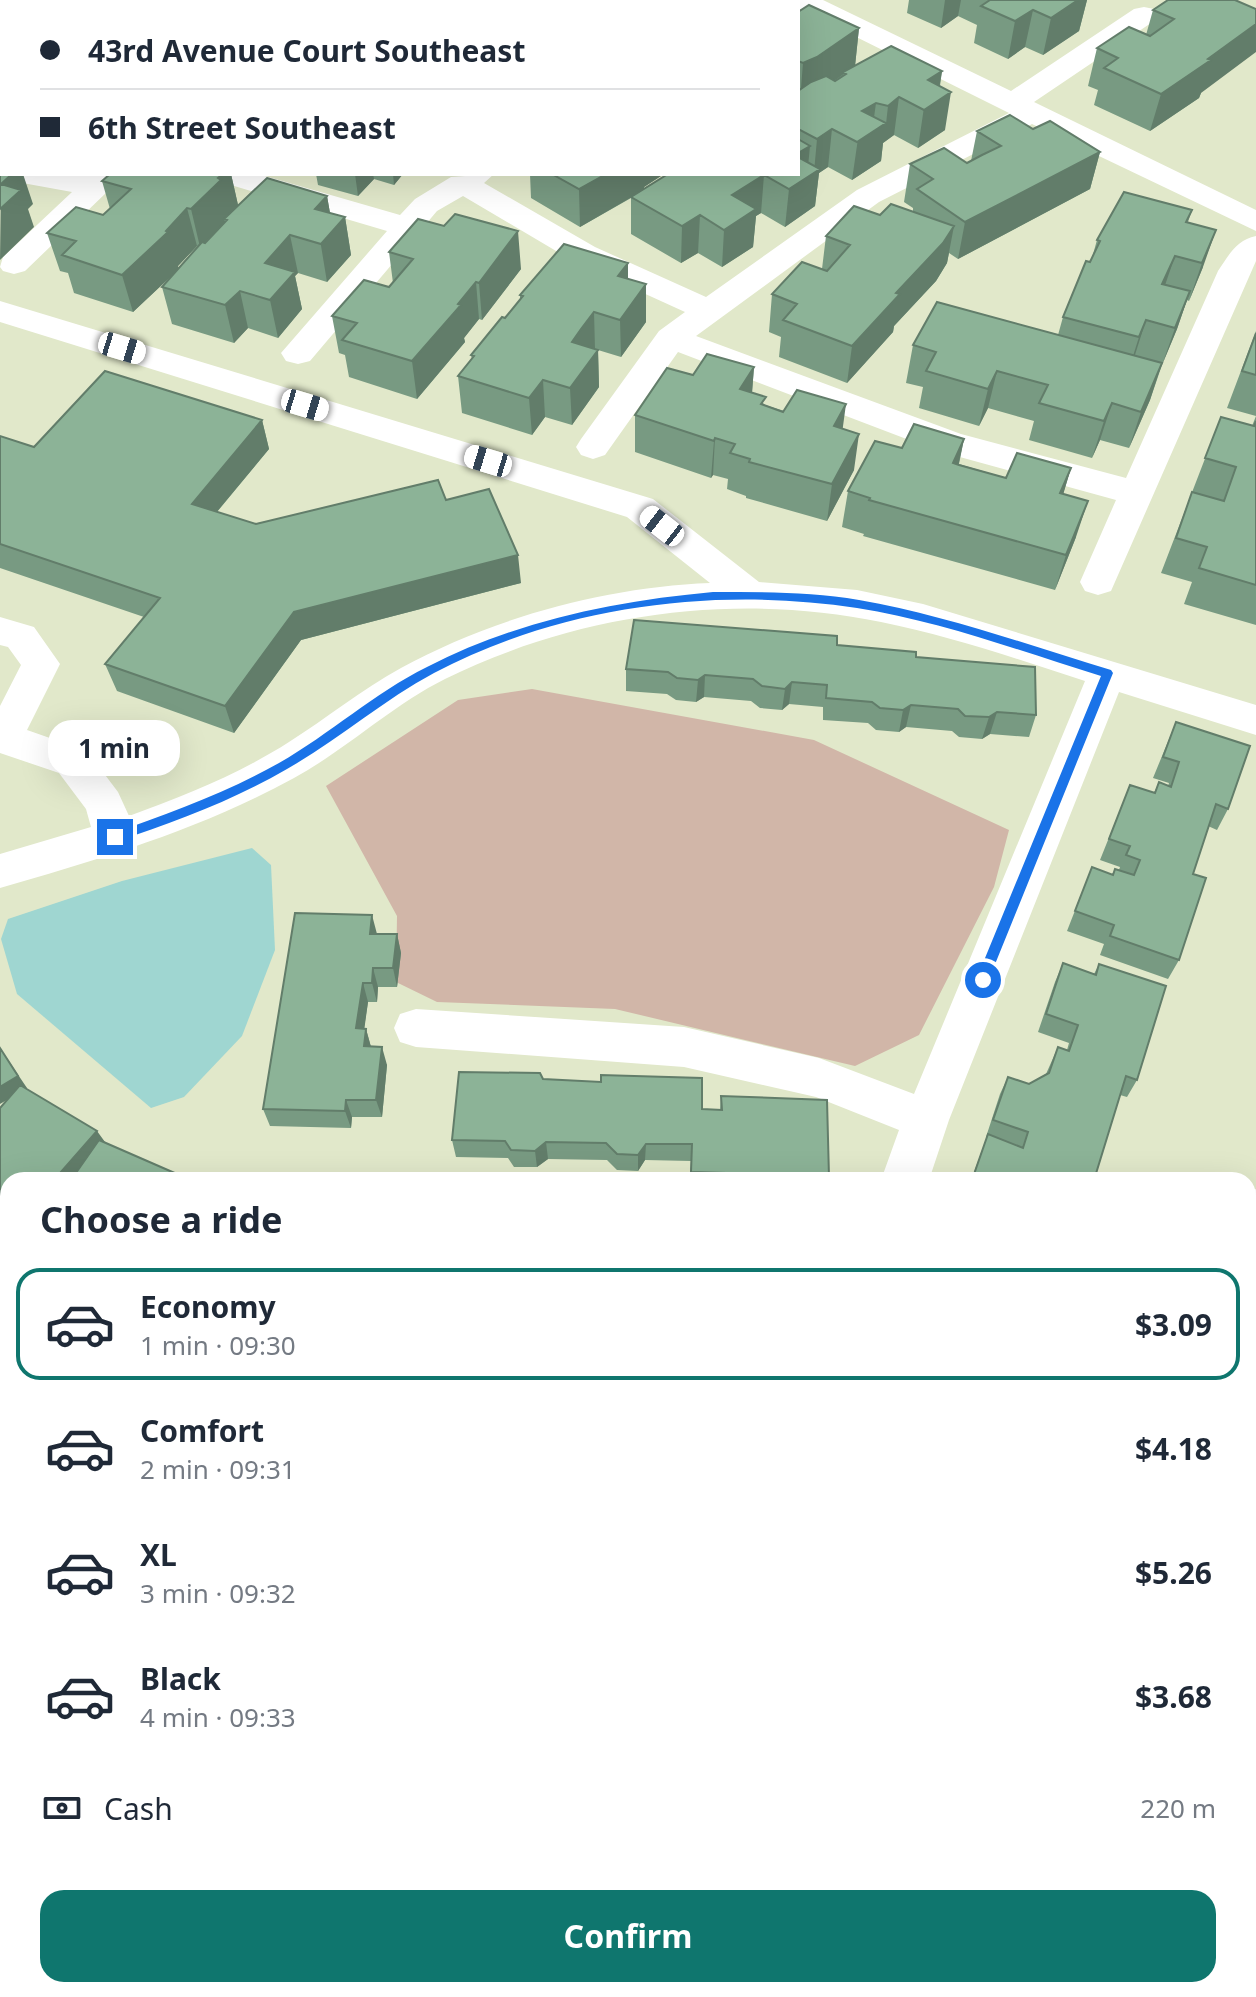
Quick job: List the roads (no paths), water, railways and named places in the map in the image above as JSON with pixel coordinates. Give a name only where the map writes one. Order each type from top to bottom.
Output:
[{"type":"street","points":[[805,6],[1256,222]]},
{"type":"street","points":[[593,447],[671,338],[868,196],[1023,108],[1144,15]]},
{"type":"street","points":[[24,176],[42,181],[99,183],[138,176]]},
{"type":"street","points":[[232,176],[407,227]]},
{"type":"street","points":[[298,353],[426,205],[470,179],[584,254],[710,311]]},
{"type":"street","points":[[14,264],[99,183]]},
{"type":"street","points":[[1098,582],[1234,271],[1245,254],[1256,245]]},
{"type":"street","points":[[0,311],[640,508],[751,596]]},
{"type":"street","points":[[671,338],[950,443],[1137,493]]},
{"type":"street","points":[[0,871],[115,837],[218,801],[286,764],[360,712],[430,670],[495,641],[570,617],[645,602],[751,596],[856,604],[929,619],[1256,720]]},
{"type":"street","points":[[0,631],[21,637],[41,664],[1,739],[73,762],[104,803],[115,837]]},
{"type":"street","points":[[908,1172],[1107,673]]},
{"type":"street","points":[[416,1028],[684,1047],[819,1078],[926,1120]]},
{"type":"water","points":[[252,848],[271,865],[275,950],[242,1036],[184,1097],[151,1108],[17,994],[1,939],[8,919],[122,881]]}]
